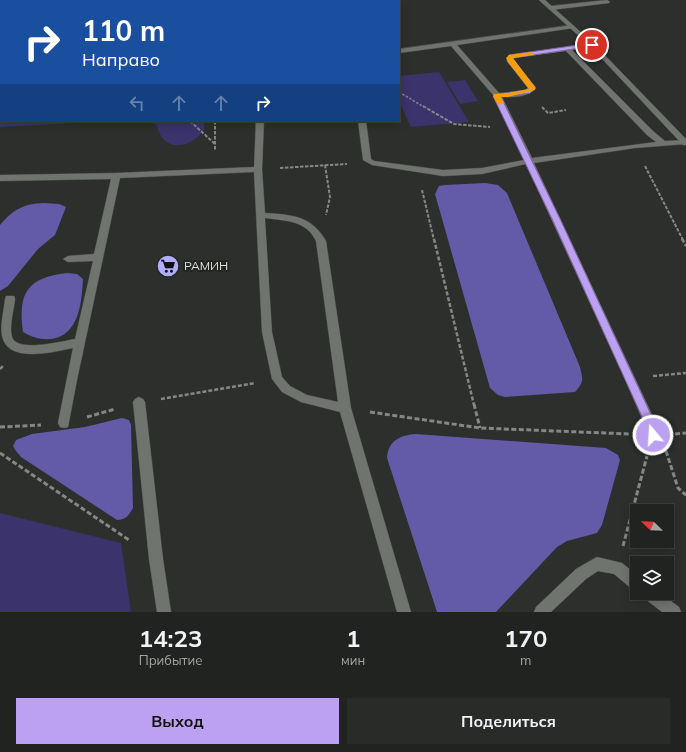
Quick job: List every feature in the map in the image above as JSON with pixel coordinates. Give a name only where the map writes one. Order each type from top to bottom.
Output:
[{"type":"street","points":[[542,0],[592,45],[686,142]]},
{"type":"street","points":[[551,8],[607,2]]},
{"type":"street","points":[[400,51],[452,42],[572,27]]},
{"type":"street","points":[[452,42],[497,96],[529,161],[649,421],[657,434]]},
{"type":"street","points":[[497,96],[528,92],[532,88],[510,61],[511,56],[592,45]]},
{"type":"street","points":[[567,48],[662,143]]},
{"type":"street","points":[[260,122],[258,169],[260,215],[268,332],[277,379],[286,389],[305,400],[345,408]]},
{"type":"street","points":[[362,122],[367,160],[372,163],[443,173],[482,171],[529,161],[635,146],[686,142]]},
{"type":"street","points":[[0,178],[116,176],[258,169]]},
{"type":"street","points":[[64,423],[79,342],[116,176]]},
{"type":"street","points":[[260,215],[299,220],[313,226],[318,232],[321,241],[345,408],[404,612]]},
{"type":"street","points":[[68,259],[97,257]]},
{"type":"street","points":[[10,299],[7,337],[11,345],[20,348],[39,349],[79,342]]},
{"type":"street","points":[[139,402],[156,558],[164,612]]},
{"type":"street","points":[[542,612],[581,574],[597,564],[617,568],[630,578]]},
{"type":"street","points":[[658,600],[674,612]]},
{"type":"path","points":[[400,93],[454,124],[483,127],[511,126]]},
{"type":"path","points":[[191,122],[216,144]]},
{"type":"path","points":[[213,171],[216,144],[215,122]]},
{"type":"path","points":[[635,146],[686,246]]},
{"type":"path","points":[[258,169],[372,163]]},
{"type":"path","points":[[313,226],[323,221],[328,212],[330,197],[325,166]]},
{"type":"path","points":[[422,187],[480,428]]},
{"type":"path","points":[[630,379],[686,373]]},
{"type":"path","points":[[345,408],[480,428],[657,434],[686,433]]},
{"type":"path","points":[[657,434],[678,488],[686,495]]},
{"type":"path","points":[[617,568],[657,434]]},
{"type":"path","points":[[0,453],[156,558]]},
{"type":"shaded area","points":[[439,72],[469,122],[411,127],[400,103],[400,76]]},
{"type":"shaded area","points":[[465,80],[478,101],[460,104],[447,82]]},
{"type":"shaded area","points":[[0,122],[97,122],[0,127]]},
{"type":"shaded area","points":[[150,122],[204,122],[204,131],[195,139],[186,144],[174,145],[165,141],[161,136],[157,125]]},
{"type":"shaded area","points":[[485,183],[498,185],[507,193],[580,367],[582,381],[575,392],[505,397],[498,395],[490,388],[435,194],[439,186]]},
{"type":"shaded area","points":[[44,203],[59,204],[66,207],[55,235],[38,249],[8,286],[0,291],[0,225],[19,208]]},
{"type":"shaded area","points":[[67,273],[77,274],[83,279],[80,306],[73,325],[64,334],[53,339],[41,339],[23,332],[22,307],[24,297],[28,289],[34,283],[43,279],[53,275]]},
{"type":"shaded area","points":[[122,418],[129,420],[131,425],[133,508],[129,515],[123,519],[117,520],[21,457],[13,446],[16,440],[32,434],[85,427]]},
{"type":"shaded area","points":[[416,434],[606,448],[618,455],[620,460],[602,525],[597,533],[567,541],[557,547],[496,612],[437,612],[387,458],[392,443],[405,436]]},
{"type":"shaded area","points":[[0,513],[121,543],[131,612],[0,612]]},
{"type":"slow traffic","points":[[500,103],[497,96],[528,92],[532,90],[532,88],[510,61],[511,56],[531,54]]},
{"type":"place","name":"РАМИН","points":[[168,266]]},
{"type":"route","points":[[592,45],[511,56],[510,61],[532,88],[532,90],[528,92],[497,96],[557,221],[649,421],[653,435]]}]
